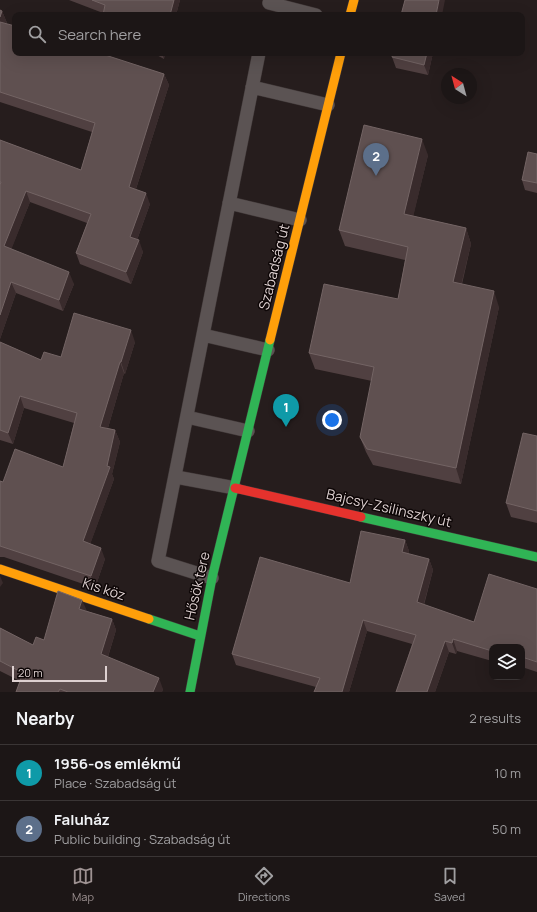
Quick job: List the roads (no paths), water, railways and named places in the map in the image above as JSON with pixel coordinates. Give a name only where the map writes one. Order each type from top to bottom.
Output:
[{"type":"main road","points":[[351,12],[354,0]]},
{"type":"main road","name":"Szabadság út","points":[[235,488],[340,56]]},
{"type":"main road","name":"Bajcsy-Zsilinszky út","points":[[235,488],[537,557]]},
{"type":"main road","name":"Hősök tere","points":[[190,692],[212,578],[235,488]]},
{"type":"main road","name":"Kis köz","points":[[0,569],[200,636]]},
{"type":"lane","points":[[269,6],[300,12]]},
{"type":"lane","points":[[212,578],[158,561],[176,478],[258,56]]},
{"type":"lane","points":[[252,87],[328,105]]},
{"type":"lane","points":[[229,203],[300,220]]},
{"type":"lane","points":[[203,335],[268,350]]},
{"type":"lane","points":[[187,417],[248,431]]},
{"type":"lane","points":[[176,478],[235,488]]},
{"type":"place","name":"Faluház","points":[[376,176]]},
{"type":"place","name":"1956-os emlékmű","points":[[286,427]]}]
